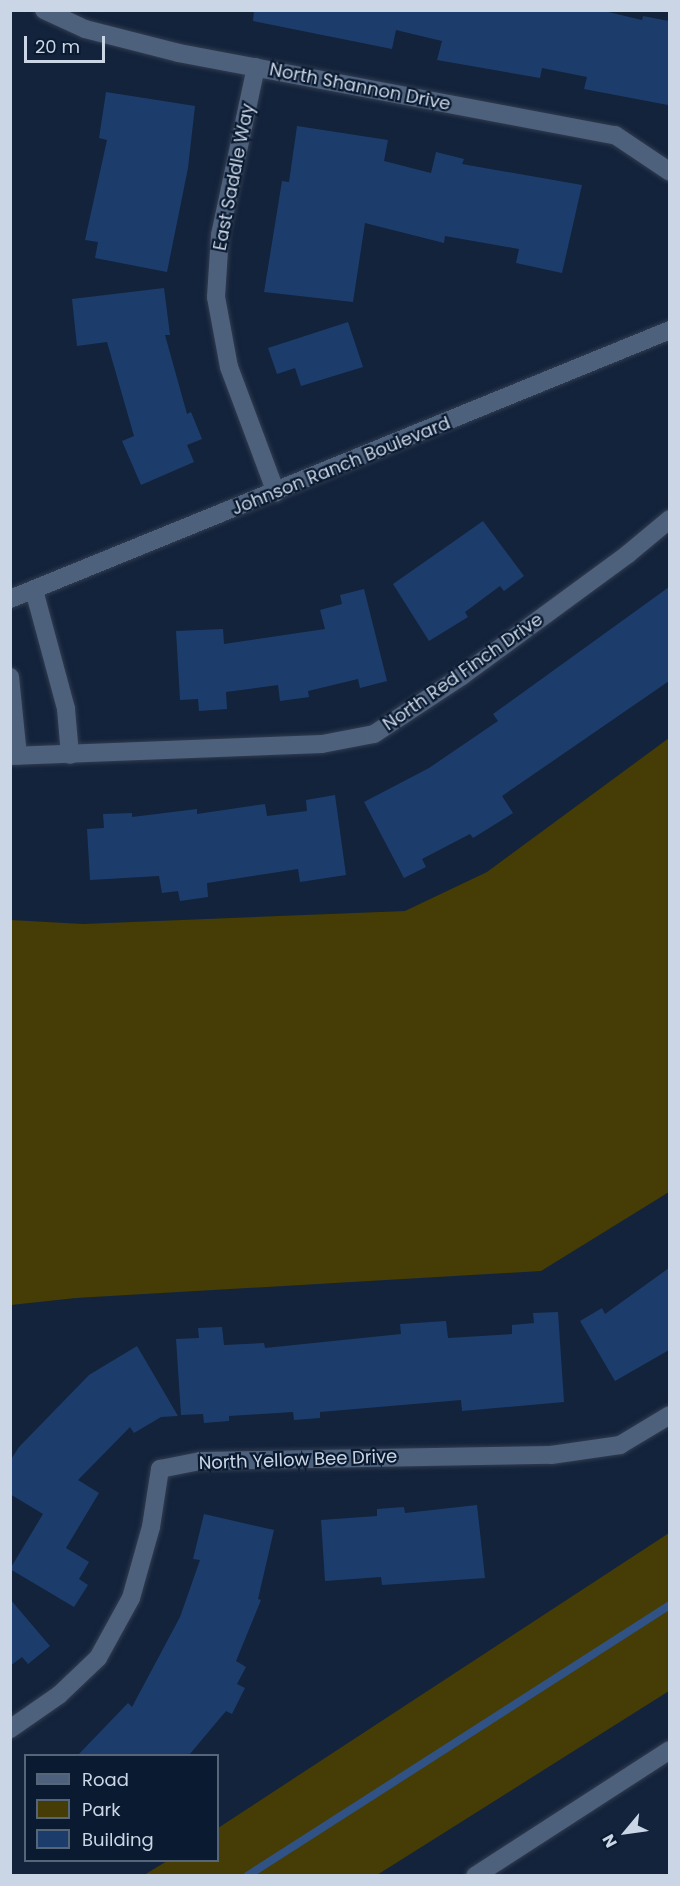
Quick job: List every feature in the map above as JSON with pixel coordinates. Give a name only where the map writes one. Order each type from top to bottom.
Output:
[{"type":"street","name":"North Shannon Drive","points":[[44,10],[85,29],[256,67],[615,135],[669,172]]},
{"type":"street","name":"East Saddle Way","points":[[256,67],[220,236],[216,297],[229,367],[276,493]]},
{"type":"street","name":"Johnson Ranch Boulevard","points":[[10,599],[276,493],[669,330]]},
{"type":"street","name":"North Red Finch Drive","points":[[14,756],[322,744],[374,734],[499,649],[628,554],[669,519]]},
{"type":"street","points":[[34,590],[66,709],[70,755]]},
{"type":"street","points":[[10,677],[14,756]]},
{"type":"street","name":"North Yellow Bee Drive","points":[[10,1730],[59,1695],[98,1658],[131,1598],[151,1527],[160,1469],[200,1461],[551,1455],[620,1445],[669,1414]]},
{"type":"street","points":[[475,1875],[669,1750]]},
{"type":"green space","points":[[669,738],[669,1192],[541,1271],[76,1298],[11,1305],[11,920],[83,924],[405,911],[487,872]]},
{"type":"green space","points":[[669,1533],[669,1691],[377,1875],[144,1875],[165,1862],[219,1862],[219,1827]]},
{"type":"building","points":[[254,10],[600,10],[642,20],[643,16],[669,21],[668,105],[584,89],[587,77],[542,68],[540,78],[437,60],[442,41],[396,30],[392,49],[253,21]]},
{"type":"building","points":[[106,92],[195,106],[188,168],[167,272],[95,258],[98,242],[85,240],[107,140],[99,138]]},
{"type":"building","points":[[297,126],[388,140],[384,161],[431,173],[436,152],[464,159],[462,164],[582,185],[562,273],[516,263],[519,249],[445,236],[444,243],[365,223],[353,302],[264,292],[282,181],[289,182]]},
{"type":"building","points":[[164,288],[170,335],[165,335],[187,414],[191,412],[202,439],[187,445],[194,462],[141,485],[122,441],[134,436],[107,342],[77,346],[72,299]]},
{"type":"building","points":[[348,322],[363,367],[301,386],[295,368],[277,374],[268,348]]},
{"type":"building","points":[[483,521],[524,576],[504,591],[500,586],[465,612],[468,617],[429,641],[393,584]]},
{"type":"building","points":[[669,587],[669,681],[502,796],[513,813],[473,838],[470,834],[422,859],[426,867],[404,878],[364,802],[429,768],[498,721],[493,714]]},
{"type":"building","points":[[364,589],[387,681],[360,688],[358,679],[308,691],[309,697],[280,701],[278,685],[226,692],[227,709],[199,711],[198,699],[180,700],[176,631],[223,629],[224,644],[325,629],[320,610],[342,604],[340,595]]},
{"type":"building","points":[[335,795],[346,875],[300,882],[298,869],[207,883],[208,897],[180,901],[178,891],[162,893],[159,876],[90,880],[87,829],[104,828],[103,814],[132,813],[132,817],[197,809],[197,814],[265,804],[267,816],[307,811],[306,800]]},
{"type":"building","points":[[669,1268],[669,1350],[615,1381],[580,1321],[602,1308],[605,1314]]},
{"type":"building","points":[[558,1312],[564,1402],[462,1411],[461,1400],[320,1412],[320,1418],[294,1420],[293,1412],[229,1416],[229,1421],[204,1423],[203,1414],[181,1415],[176,1339],[199,1338],[198,1328],[222,1327],[224,1345],[264,1343],[265,1348],[401,1334],[400,1324],[446,1321],[448,1338],[512,1334],[512,1325],[534,1323],[533,1313]]},
{"type":"building","points":[[137,1346],[178,1416],[161,1417],[134,1433],[130,1427],[78,1480],[99,1493],[66,1548],[89,1562],[79,1579],[88,1585],[74,1607],[10,1569],[43,1514],[10,1494],[10,1461],[19,1447],[89,1375]]},
{"type":"building","points":[[477,1505],[485,1578],[382,1585],[381,1577],[325,1581],[321,1520],[377,1516],[377,1509],[404,1507],[405,1513]]},
{"type":"building","points":[[204,1514],[274,1530],[258,1599],[261,1600],[236,1661],[246,1667],[237,1684],[245,1688],[232,1714],[226,1711],[190,1754],[79,1754],[128,1703],[132,1707],[180,1617],[200,1560],[193,1559]]},
{"type":"building","points":[[10,1599],[50,1646],[28,1664],[22,1657],[10,1666]]},
{"type":"waterway","points":[[247,1876],[670,1605]]}]
